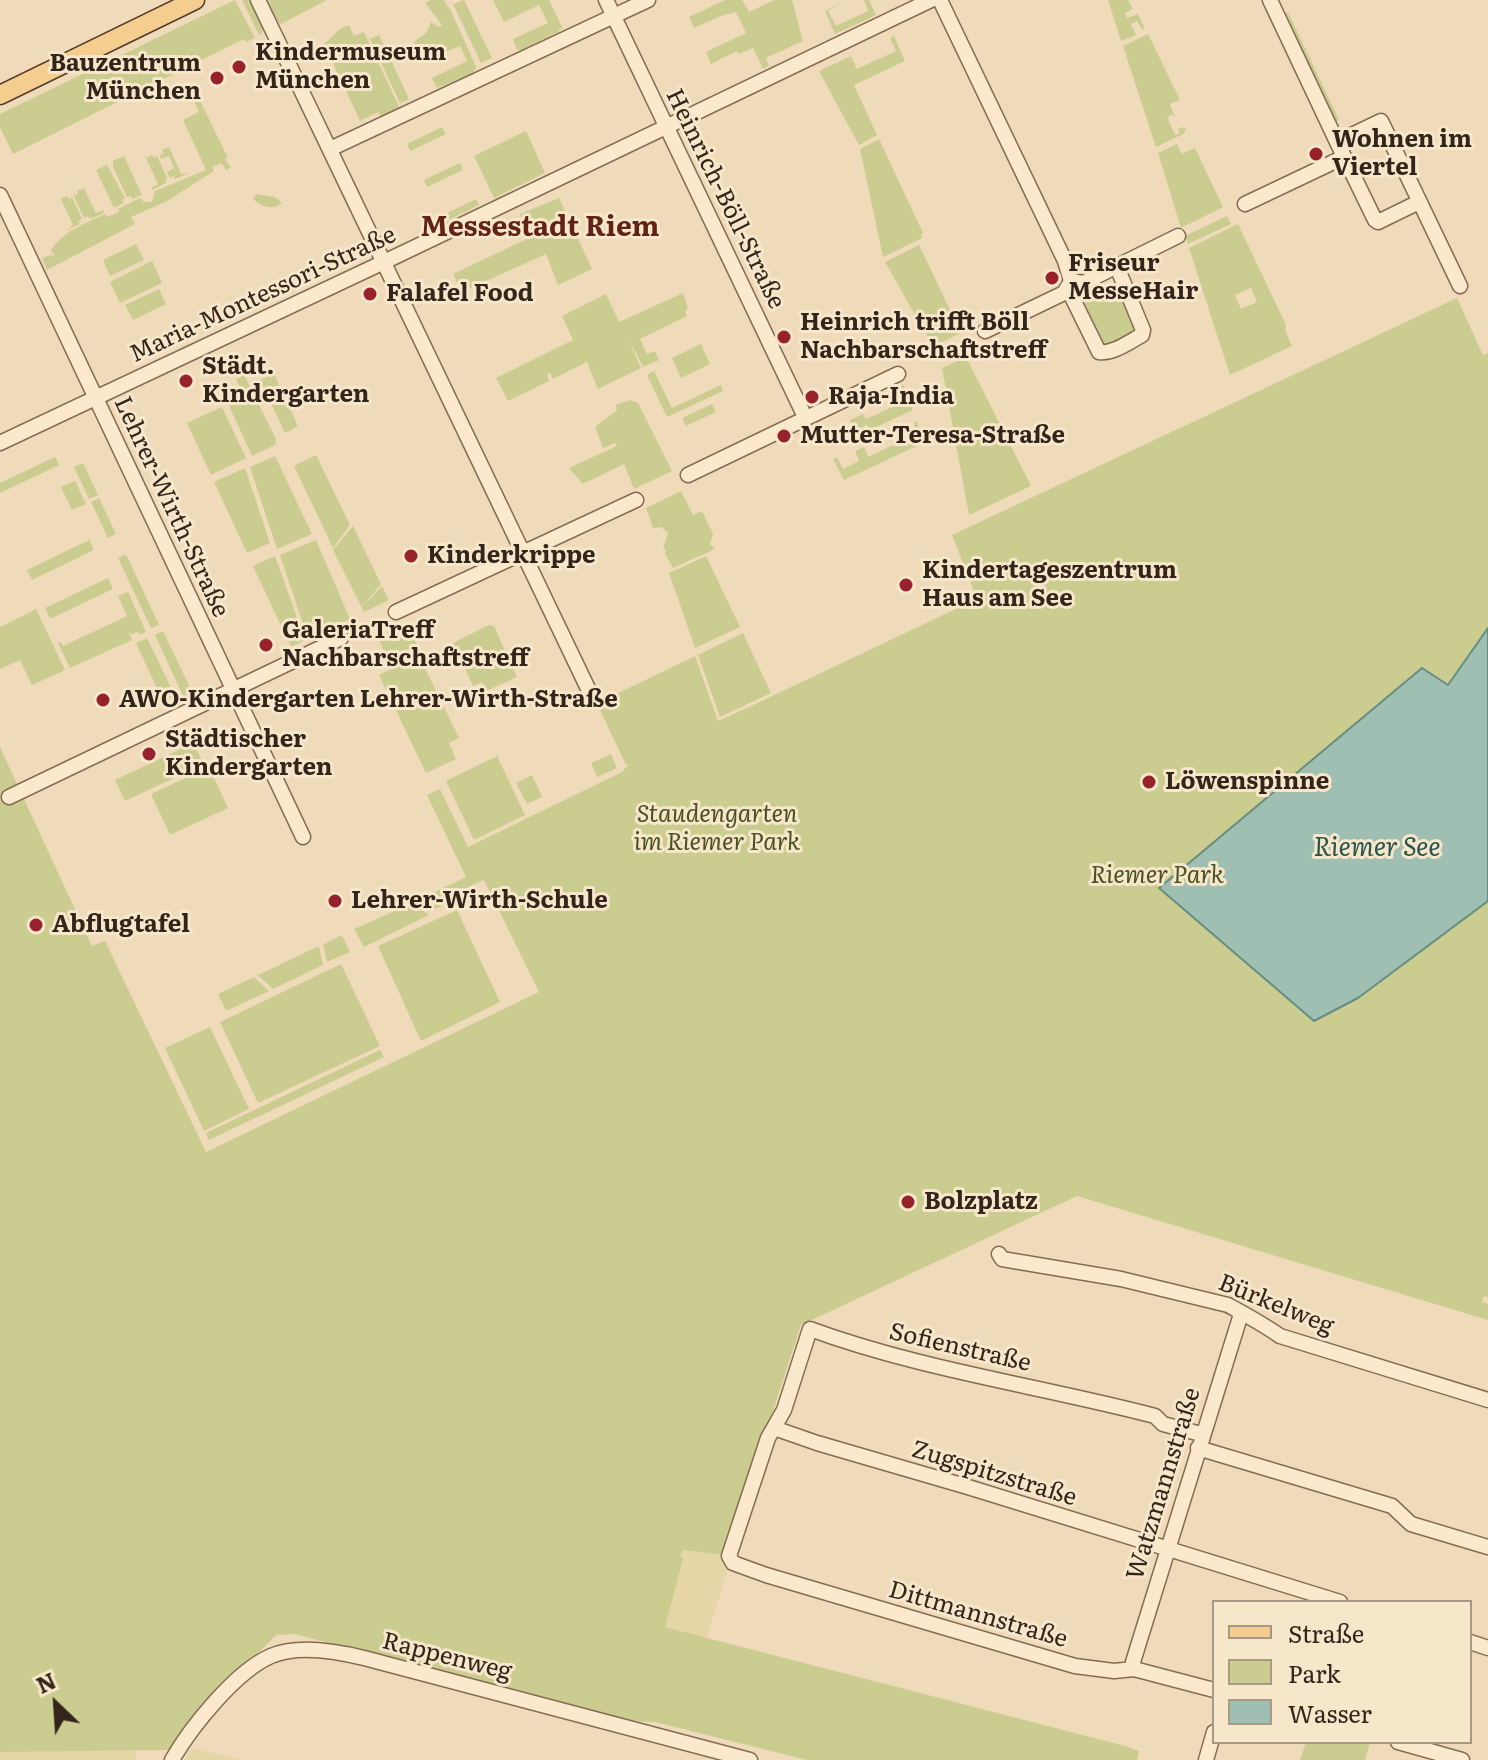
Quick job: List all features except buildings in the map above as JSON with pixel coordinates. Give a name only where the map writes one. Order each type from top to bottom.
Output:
[{"type":"main road","points":[[0,95],[195,0]]},
{"type":"street","points":[[258,0],[593,699]]},
{"type":"street","name":"Heinrich-Böll-Straße","points":[[606,0],[805,417]]},
{"type":"street","points":[[330,149],[648,0]]},
{"type":"street","name":"Maria-Montessori-Straße","points":[[0,443],[931,0]]},
{"type":"street","points":[[940,0],[1065,261],[1070,285],[1099,352],[1106,353],[1142,335],[1143,330],[1117,267]]},
{"type":"street","points":[[1270,0],[1375,220],[1378,222],[1419,202]]},
{"type":"street","points":[[1337,142],[1381,121],[1460,286]]},
{"type":"street","points":[[1245,204],[1344,157]]},
{"type":"street","name":"Lehrer-Wirth-Straße","points":[[0,195],[303,837]]},
{"type":"street","points":[[985,331],[1070,285],[1083,283],[1178,236]]},
{"type":"street","points":[[688,475],[898,374]]},
{"type":"street","points":[[396,612],[636,500]]},
{"type":"street","points":[[9,797],[341,638]]},
{"type":"street","name":"Bürkelweg","points":[[999,1254],[1002,1259],[1081,1272],[1228,1305],[1280,1336],[1488,1400]]},
{"type":"street","name":"Watzmannstraße","points":[[1134,1669],[1133,1662],[1167,1548],[1241,1314]]},
{"type":"street","name":"Sofienstraße","points":[[774,1428],[784,1410],[810,1329],[921,1364],[1155,1416],[1163,1424],[1200,1441],[1392,1506],[1411,1524],[1488,1547]]},
{"type":"street","name":"Zugspitzstraße","points":[[774,1428],[1334,1600]]},
{"type":"street","name":"Dittmannstraße","points":[[774,1428],[729,1556],[733,1563],[1075,1666],[1114,1671],[1134,1669],[1212,1689]]},
{"type":"street","name":"Rappenweg","points":[[172,1760],[208,1710],[253,1666],[273,1655],[307,1651],[348,1654],[750,1760]]},
{"type":"street","points":[[1206,1760],[1212,1739]]},
{"type":"street","points":[[1405,1744],[1462,1760]]},
{"type":"shaded area","points":[[682,1550],[726,1555],[728,1569],[706,1639],[656,1624]]},
{"type":"shaded area","points":[[191,1748],[242,1760],[184,1760]]},
{"type":"shaded area","points":[[135,1750],[137,1760],[0,1760],[0,1752]]},
{"type":"green space","points":[[235,0],[255,38],[246,42],[244,39],[13,154],[0,127],[0,114]]},
{"type":"green space","points":[[242,0],[254,0],[265,29],[259,35]]},
{"type":"green space","points":[[265,0],[327,0],[281,24],[275,21]]},
{"type":"green space","points":[[444,0],[476,67],[473,74],[437,88],[432,78],[467,61],[460,46],[424,62],[414,42],[427,32],[431,22],[439,27],[442,25],[425,3]]},
{"type":"green space","points":[[464,0],[492,58],[481,63],[453,4]]},
{"type":"green space","points":[[493,0],[549,0],[562,27],[558,32],[517,50],[513,39],[548,23],[539,5],[504,22]]},
{"type":"green space","points":[[725,0],[742,0],[749,12],[774,0],[792,0],[803,41],[766,58],[769,66],[763,69],[753,48],[739,54],[737,51],[711,64],[706,52],[746,33],[736,12],[694,28],[689,17]]},
{"type":"green space","points":[[864,0],[869,0],[876,15],[835,34],[825,11],[841,3],[828,11],[836,26],[868,11]]},
{"type":"green space","points":[[1108,0],[1128,0],[1133,9],[1125,13],[1127,18],[1138,14],[1143,31],[1137,21],[1131,24],[1136,35],[1121,41]]},
{"type":"green space","points":[[1288,12],[1339,120],[1333,123],[1281,15]]},
{"type":"green space","points":[[349,25],[354,36],[364,32],[400,109],[381,117],[378,112],[360,121],[324,44]]},
{"type":"green space","points":[[1148,34],[1180,100],[1170,104],[1175,118],[1172,114],[1167,117],[1175,135],[1180,133],[1178,129],[1184,127],[1186,130],[1156,147],[1123,46]]},
{"type":"green space","points":[[379,35],[409,99],[400,103],[370,39]]},
{"type":"green space","points":[[894,36],[905,61],[854,85],[877,135],[859,145],[819,71],[851,56],[857,69],[896,51],[890,38]]},
{"type":"green space","points":[[193,86],[231,167],[226,170],[221,163],[212,167],[214,171],[167,201],[131,217],[135,224],[47,270],[42,258],[51,255],[55,258],[51,250],[68,233],[105,214],[107,217],[119,212],[118,209],[140,198],[144,202],[152,202],[155,191],[206,170],[183,120],[199,112],[192,96],[187,98],[185,94],[189,92],[187,88]]},
{"type":"green space","points":[[442,127],[446,134],[410,151],[407,144]]},
{"type":"green space","points":[[526,131],[545,173],[494,198],[474,156]]},
{"type":"green space","points":[[879,139],[923,233],[922,238],[883,257],[860,149]]},
{"type":"green space","points":[[1177,144],[1182,154],[1195,148],[1223,207],[1181,228],[1158,153]]},
{"type":"green space","points":[[169,147],[181,174],[189,173],[170,178],[167,172],[174,168],[169,156],[161,159],[160,155],[164,154],[162,150]]},
{"type":"green space","points":[[152,155],[154,158],[157,156],[167,178],[166,183],[152,190],[158,184],[146,158]]},
{"type":"green space","points":[[124,156],[142,195],[132,199],[131,196],[127,197],[113,167],[113,161]]},
{"type":"green space","points":[[460,163],[463,170],[427,187],[424,180]]},
{"type":"green space","points":[[107,165],[125,198],[122,200],[124,203],[114,208],[96,170]]},
{"type":"green space","points":[[84,188],[96,213],[103,210],[104,213],[90,219],[88,216],[84,218],[74,196]]},
{"type":"green space","points":[[256,194],[275,197],[282,203],[275,207],[263,205],[253,199]]},
{"type":"green space","points":[[67,196],[69,199],[72,197],[82,219],[78,221],[80,224],[67,230],[73,225],[61,199]]},
{"type":"green space","points":[[559,198],[592,269],[558,285],[546,254],[462,292],[453,274],[529,238],[520,214]]},
{"type":"green space","points":[[476,199],[479,205],[444,222],[441,216]]},
{"type":"green space","points":[[1227,216],[1231,224],[1188,244],[1185,236]]},
{"type":"green space","points":[[1238,224],[1286,325],[1292,346],[1230,375],[1189,248]],"holes":[[[1251,288],[1257,302],[1241,309],[1235,295]]]},
{"type":"green space","points":[[136,244],[144,260],[110,276],[103,260]]},
{"type":"green space","points":[[919,245],[961,333],[933,346],[885,262]]},
{"type":"green space","points":[[152,261],[162,283],[120,303],[110,282]]},
{"type":"green space","points":[[1118,287],[1139,329],[1103,347],[1083,304]]},
{"type":"green space","points":[[159,289],[166,304],[133,320],[125,305]]},
{"type":"green space","points":[[683,293],[687,316],[640,339],[647,354],[655,351],[659,360],[643,367],[628,338],[641,368],[598,389],[587,362],[553,379],[550,373],[547,374],[549,381],[508,401],[496,378],[573,340],[562,316],[606,294],[619,322]]},
{"type":"green space","name":"Riemer Park","points":[[1457,298],[1483,355],[1488,353],[1488,1297],[1484,1296],[1482,1302],[1488,1304],[1488,1320],[1077,1196],[801,1325],[726,1555],[683,1550],[680,1556],[683,1558],[665,1627],[1125,1746],[1139,1751],[1137,1760],[807,1760],[655,1722],[623,1721],[295,1634],[276,1635],[205,1707],[172,1750],[0,1752],[0,747],[92,946],[105,941],[206,1152],[539,992],[484,880],[468,887],[470,893],[435,909],[420,899],[466,877],[427,795],[440,789],[468,847],[622,772],[629,764],[626,765],[599,708],[610,702],[608,698],[695,656],[718,721],[749,707],[977,599],[952,535]]},
{"type":"green space","points":[[701,344],[710,364],[681,378],[672,358]]},
{"type":"green space","points":[[966,357],[1031,486],[969,515],[942,368]]},
{"type":"green space","points":[[654,371],[672,408],[721,385],[723,391],[667,417],[647,375]]},
{"type":"green space","points":[[274,374],[298,426],[285,433],[260,380]]},
{"type":"green space","points":[[244,375],[276,439],[275,445],[252,456],[227,401],[242,393],[236,379]]},
{"type":"green space","points":[[904,385],[913,410],[870,430],[867,425],[855,430],[850,420],[863,414],[866,419],[906,401],[901,386]]},
{"type":"green space","points":[[630,400],[638,403],[672,471],[634,489],[624,464],[583,484],[569,468],[617,446],[615,443],[603,448],[595,427],[617,410],[615,405]]},
{"type":"green space","points":[[712,404],[716,412],[686,426],[682,418]]},
{"type":"green space","points":[[222,407],[246,458],[211,475],[187,423]]},
{"type":"green space","points":[[917,421],[923,443],[844,480],[833,459],[837,457],[843,469],[859,461],[855,451],[864,447],[868,457],[916,434],[914,424]]},
{"type":"green space","points":[[316,455],[350,525],[333,548],[294,466]]},
{"type":"green space","points":[[275,456],[312,534],[277,549],[250,467]]},
{"type":"green space","points":[[55,457],[59,465],[0,493],[0,483]]},
{"type":"green space","points":[[83,463],[98,495],[89,499],[74,467]]},
{"type":"green space","points":[[245,468],[270,543],[247,553],[214,482]]},
{"type":"green space","points":[[75,481],[86,504],[72,510],[61,487]]},
{"type":"green space","points":[[681,491],[693,515],[702,511],[713,534],[710,544],[715,549],[673,568],[665,554],[666,549],[663,549],[668,533],[661,527],[653,528],[646,508]]},
{"type":"green space","points":[[99,498],[116,534],[108,538],[91,502]]},
{"type":"green space","points":[[353,526],[381,584],[362,607],[382,586],[389,600],[364,612],[333,550]]},
{"type":"green space","points":[[89,540],[94,550],[32,580],[27,570]]},
{"type":"green space","points":[[316,540],[350,619],[308,639],[280,555]]},
{"type":"green space","points":[[126,554],[159,625],[151,628],[118,558]]},
{"type":"green space","points":[[275,556],[305,640],[291,647],[253,566]]},
{"type":"green space","points":[[706,556],[740,627],[695,648],[669,573]]},
{"type":"green space","points":[[108,578],[113,589],[50,619],[45,608]]},
{"type":"green space","points":[[128,592],[146,632],[140,635],[128,631],[132,640],[70,668],[58,643],[61,642],[63,646],[127,616],[118,596]]},
{"type":"green space","points":[[36,609],[65,670],[32,685],[20,660],[0,669],[0,627]]},
{"type":"green space","points":[[408,624],[419,649],[389,663],[378,638]]},
{"type":"green space","points":[[489,625],[494,626],[517,677],[486,691],[482,682],[473,686],[453,643]]},
{"type":"green space","points":[[163,631],[193,694],[184,698],[155,635]]},
{"type":"green space","points":[[743,633],[771,693],[720,717],[698,655]]},
{"type":"green space","points":[[147,638],[175,696],[163,701],[136,643]]},
{"type":"green space","points":[[419,656],[459,738],[449,743],[456,759],[426,773],[379,675]]},
{"type":"green space","points":[[193,743],[204,764],[125,801],[115,780]]},
{"type":"green space","points":[[611,754],[617,768],[597,777],[591,763]]},
{"type":"green space","points":[[497,756],[525,815],[474,840],[446,781]]},
{"type":"green space","points":[[209,767],[228,808],[170,835],[151,794]]},
{"type":"green space","points":[[532,775],[542,797],[527,804],[516,783]]},
{"type":"green space","points":[[413,903],[429,915],[364,947],[354,929]]},
{"type":"green space","points":[[457,910],[500,1002],[421,1041],[378,946]]},
{"type":"green space","points":[[342,935],[350,952],[327,962],[323,945]]},
{"type":"green space","points":[[319,946],[323,965],[273,989],[258,975]]},
{"type":"green space","points":[[341,964],[380,1046],[258,1103],[220,1022]]},
{"type":"green space","points":[[254,977],[269,991],[226,1011],[218,994]]},
{"type":"green space","points":[[210,1027],[249,1109],[204,1131],[165,1048]]},
{"type":"green space","points":[[380,1050],[384,1057],[209,1140],[206,1133]]},
{"type":"green space","points":[[1305,1744],[1369,1744],[1365,1760],[1300,1760]]},
{"type":"water","name":"Riemer See","points":[[1488,628],[1488,901],[1358,998],[1314,1021],[1159,888],[1422,668],[1448,685]]},
{"type":"place","name":"Kindermuseum München","points":[[239,67]]},
{"type":"place","name":"Bauzentrum München","points":[[217,78]]},
{"type":"place","name":"Wohnen im Viertel","points":[[1316,154]]},
{"type":"place","name":"Friseur MesseHair","points":[[1052,278]]},
{"type":"place","name":"Falafel Food","points":[[370,294]]},
{"type":"place","name":"Heinrich trifft Böll Nachbarschaftstreff","points":[[784,337]]},
{"type":"place","name":"Städt. Kindergarten","points":[[186,381]]},
{"type":"place","name":"Raja-India","points":[[812,397]]},
{"type":"place","name":"Mutter-Teresa-Straße","points":[[784,436]]},
{"type":"place","name":"Kinderkrippe","points":[[411,556]]},
{"type":"place","name":"Kindertageszentrum Haus am See","points":[[906,585]]},
{"type":"place","name":"GaleriaTreff Nachbarschaftstreff","points":[[266,645]]},
{"type":"place","name":"AWO-Kindergarten Lehrer-Wirth-Straße","points":[[103,700]]},
{"type":"place","name":"Städtischer Kindergarten","points":[[149,754]]},
{"type":"place","name":"Löwenspinne","points":[[1149,782]]},
{"type":"place","name":"Lehrer-Wirth-Schule","points":[[335,901]]},
{"type":"place","name":"Abflugtafel","points":[[36,925]]},
{"type":"place","name":"Bolzplatz","points":[[908,1202]]},
{"type":"district","name":"Messestadt Riem","points":[[540,228]]},
{"type":"park label","name":"Staudengarten im Riemer Park","points":[[717,829]]}]
